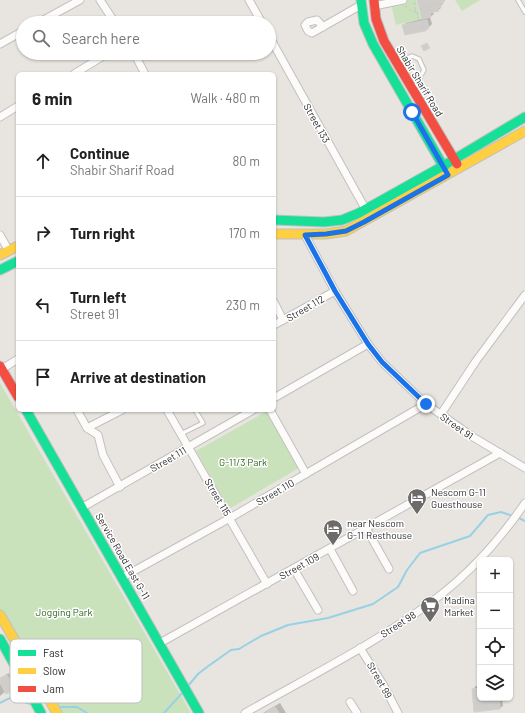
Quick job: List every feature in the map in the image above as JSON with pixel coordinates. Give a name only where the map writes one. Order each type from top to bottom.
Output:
[{"type":"main road","points":[[361,2],[367,32],[448,175]]},
{"type":"main road","name":"Shabir Sharif Road","points":[[374,3],[380,31],[459,168]]},
{"type":"main road","points":[[386,67],[396,60]]},
{"type":"main road","points":[[412,112],[423,106]]},
{"type":"main road","points":[[276,220],[324,222],[342,220],[366,210],[525,117]]},
{"type":"main road","points":[[276,234],[305,235],[346,231],[525,131]]},
{"type":"main road","points":[[4,253],[16,247]]},
{"type":"main road","points":[[0,270],[16,263]]},
{"type":"main road","points":[[1,367],[16,393]]},
{"type":"main road","name":"Service Road East G-11","points":[[27,412],[198,710]]},
{"type":"main road","points":[[0,615],[14,639]]},
{"type":"main road","points":[[0,639],[10,658]]},
{"type":"main road","points":[[35,703],[41,713]]},
{"type":"main road","points":[[51,703],[57,713]]},
{"type":"street","points":[[51,16],[80,0]]},
{"type":"street","points":[[100,0],[110,16]]},
{"type":"street","points":[[249,0],[258,16]]},
{"type":"street","points":[[374,3],[403,0]]},
{"type":"street","points":[[323,27],[361,2]]},
{"type":"street","points":[[0,44],[16,35]]},
{"type":"street","name":"Street 133","points":[[276,49],[366,210]]},
{"type":"street","points":[[77,72],[97,60]]},
{"type":"street","points":[[138,60],[144,72]]},
{"type":"street","points":[[0,117],[16,107]]},
{"type":"street","points":[[0,235],[4,253]]},
{"type":"street","name":"Street 91","points":[[305,235],[335,291],[368,344],[382,362],[426,404],[473,437],[525,468]]},
{"type":"street","name":"Street 112","points":[[276,325],[335,291]]},
{"type":"street","points":[[441,414],[476,361],[525,296]]},
{"type":"street","points":[[276,306],[283,320]]},
{"type":"street","points":[[276,397],[368,344]]},
{"type":"street","points":[[1,367],[16,360]]},
{"type":"street","name":"Street 110","points":[[123,578],[230,518],[426,404]]},
{"type":"street","points":[[78,412],[87,428],[98,435],[103,455],[120,486]]},
{"type":"street","points":[[87,428],[118,412]]},
{"type":"street","name":"Street 115","points":[[168,412],[267,584]]},
{"type":"street","points":[[271,412],[306,474]]},
{"type":"street","name":"Street 111","points":[[83,507],[188,447],[243,413]]},
{"type":"street","name":"Street 109","points":[[160,643],[500,453]]},
{"type":"street","name":"Street 98","points":[[245,713],[360,648],[408,618],[439,596],[476,563],[496,542],[525,504]]},
{"type":"street","points":[[366,528],[389,570]]},
{"type":"street","points":[[330,549],[353,591]]},
{"type":"street","points":[[294,569],[318,610]]},
{"type":"street","name":"Street 99","points":[[360,648],[384,686],[397,713]]},
{"type":"street","points":[[350,702],[357,713]]},
{"type":"lane","points":[[518,0],[525,12]]},
{"type":"lane","points":[[396,60],[402,60],[412,56],[419,59],[424,70],[413,90]]},
{"type":"lane","points":[[181,434],[203,423],[196,412]]},
{"type":"path","points":[[403,0],[407,8],[416,12]]},
{"type":"path","points":[[414,0],[419,21]]},
{"type":"green space","points":[[390,0],[416,0],[421,19],[396,25]]},
{"type":"green space","points":[[455,0],[480,0],[462,11]]},
{"type":"green space","name":"Jogging Park","points":[[0,383],[191,713],[54,713],[48,703],[142,703],[142,639],[11,639],[0,620]]},
{"type":"green space","name":"G-11/3 Park","points":[[268,412],[299,468],[229,509],[196,451]]},
{"type":"building","points":[[417,0],[443,0],[444,3],[440,3],[441,7],[438,8],[439,11],[430,13],[431,17],[422,19]]},
{"type":"building","points":[[427,20],[429,28],[425,31],[405,35],[402,25]]},
{"type":"building","points":[[427,43],[430,48],[424,51],[421,46]]},
{"type":"building","points":[[7,675],[10,681],[10,692],[6,694],[0,683],[0,678]]},
{"type":"building","points":[[477,688],[477,701],[499,701],[500,709],[474,712],[472,689]]},
{"type":"building","points":[[275,707],[279,713],[265,713]]},
{"type":"waterway","points":[[188,686],[198,674],[231,650],[239,649],[261,636],[288,625],[328,618],[373,604],[398,587],[407,570],[420,553],[470,536],[488,515],[501,512],[513,516]]},
{"type":"waterway","points":[[517,517],[525,521]]},
{"type":"waterway","points":[[164,713],[184,691]]},
{"type":"waterway","points":[[0,703],[10,698]]},
{"type":"waterway","points":[[25,703],[31,704]]},
{"type":"waterway","points":[[58,707],[77,707],[87,713]]},
{"type":"traffic: fast","points":[[361,0],[364,23],[373,44],[446,171]]},
{"type":"traffic: fast","points":[[276,220],[324,222],[342,220],[359,213],[443,166],[525,117]]},
{"type":"traffic: fast","points":[[0,270],[16,262]]},
{"type":"traffic: fast","points":[[27,412],[199,713]]},
{"type":"traffic: fast","points":[[0,639],[10,657]]},
{"type":"traffic: fast","points":[[35,703],[41,713]]},
{"type":"traffic: slow","points":[[276,234],[326,234],[346,231],[525,131]]},
{"type":"traffic: slow","points":[[0,255],[16,247]]},
{"type":"traffic: slow","points":[[0,615],[14,639]]},
{"type":"traffic: slow","points":[[51,703],[57,713]]},
{"type":"traffic: jam","points":[[374,0],[376,19],[384,41],[457,164]]},
{"type":"traffic: jam","points":[[0,366],[16,394]]},
{"type":"place","name":"Nescom G-11 Guesthouse","points":[[417,515]]},
{"type":"place","name":"near Nescom G-11 Resthouse","points":[[333,546]]},
{"type":"place","name":"Madina Market","points":[[430,623]]},
{"type":"route","points":[[412,112],[448,175],[346,231],[305,235],[335,291],[368,344],[382,362],[426,404]]}]
